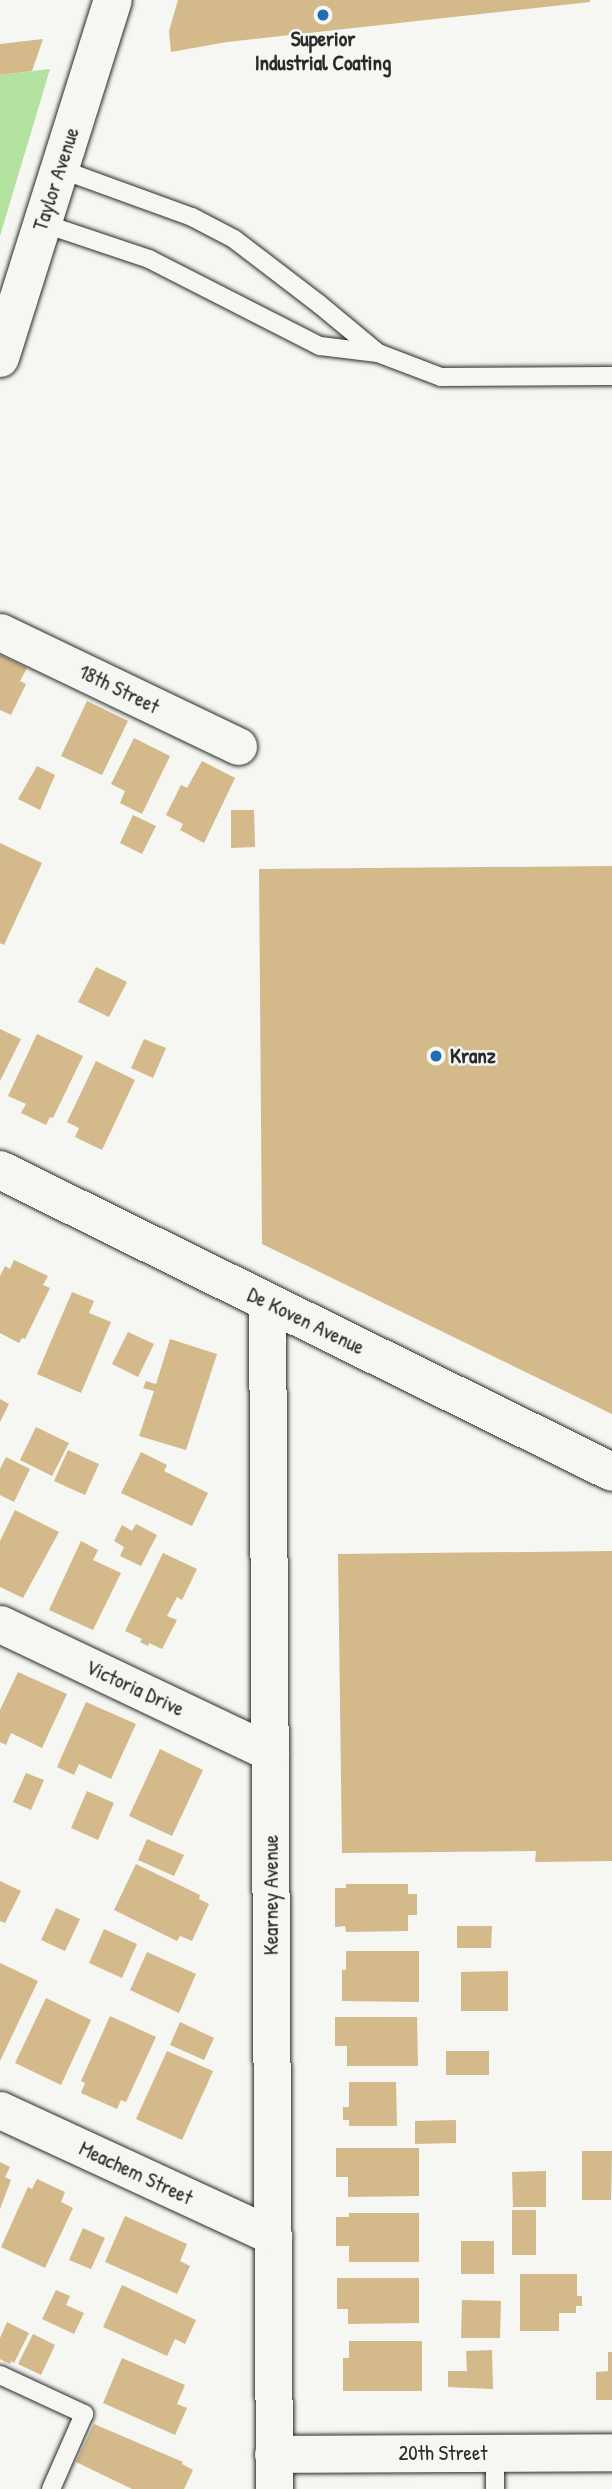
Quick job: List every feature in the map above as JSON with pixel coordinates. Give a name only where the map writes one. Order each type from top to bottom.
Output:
[{"type":"street","name":"Taylor Avenue","points":[[0,358],[113,0]]},
{"type":"street","name":"18th Street","points":[[0,632],[238,746]]},
{"type":"street","name":"De Koven Avenue","points":[[0,1170],[612,1472]]},
{"type":"street","name":"Kearney Avenue","points":[[267,1302],[274,2472]]},
{"type":"street","name":"Victoria Drive","points":[[0,1624],[270,1752]]},
{"type":"street","name":"Meachem Street","points":[[0,2110],[273,2236]]},
{"type":"street","name":"20th Street","points":[[274,2472],[495,2453],[612,2452]]},
{"type":"lane","points":[[60,169],[191,217],[234,239],[320,304],[378,354]]},
{"type":"lane","points":[[42,223],[149,259],[320,346],[378,354],[441,377],[612,376]]},
{"type":"lane","points":[[0,2375],[84,2414],[51,2489]]},
{"type":"lane","points":[[495,2453],[495,2489]]},
{"type":"green space","points":[[50,69],[0,236],[0,75]]},
{"type":"building","name":"Superior Industrial Coating","points":[[178,0],[590,2],[227,42],[171,52],[169,31]]},
{"type":"building","points":[[43,39],[32,71],[0,75],[0,44]]},
{"type":"building","points":[[0,655],[27,668],[20,681],[26,684],[11,715],[0,710]]},
{"type":"building","points":[[87,701],[128,721],[102,775],[61,756]]},
{"type":"building","points":[[134,738],[170,756],[142,814],[120,803],[125,791],[111,784]]},
{"type":"building","points":[[202,761],[235,778],[204,843],[180,830],[183,824],[166,815],[181,785],[187,788]]},
{"type":"building","points":[[37,766],[55,775],[40,810],[18,799]]},
{"type":"building","points":[[231,810],[254,810],[255,847],[231,848]]},
{"type":"building","points":[[133,815],[156,826],[142,854],[120,843]]},
{"type":"building","points":[[0,843],[42,863],[4,945],[0,943]]},
{"type":"building","name":"Kranz","points":[[612,866],[612,1414],[262,1244],[259,869]]},
{"type":"building","points":[[96,967],[127,982],[109,1017],[78,1002]]},
{"type":"building","points":[[0,1029],[21,1039],[0,1081]]},
{"type":"building","points":[[37,1034],[83,1056],[53,1118],[50,1117],[46,1125],[21,1113],[26,1104],[8,1096]]},
{"type":"building","points":[[144,1039],[166,1048],[153,1078],[131,1068]]},
{"type":"building","points":[[96,1061],[135,1080],[102,1150],[75,1137],[79,1128],[67,1122]]},
{"type":"building","points":[[14,1260],[48,1276],[43,1285],[50,1288],[25,1339],[22,1338],[19,1343],[0,1333],[0,1276],[5,1266],[10,1269]]},
{"type":"building","points":[[72,1292],[94,1301],[89,1313],[111,1322],[81,1393],[37,1374]]},
{"type":"building","points":[[128,1332],[154,1344],[138,1377],[112,1364]]},
{"type":"building","points":[[170,1339],[217,1354],[186,1450],[139,1436],[154,1391],[143,1388],[146,1381],[156,1384]]},
{"type":"building","points":[[0,1399],[9,1404],[0,1422]]},
{"type":"building","points":[[36,1427],[69,1443],[52,1476],[20,1460]]},
{"type":"building","points":[[68,1450],[99,1464],[85,1495],[54,1481]]},
{"type":"building","points":[[141,1452],[167,1465],[164,1471],[208,1493],[192,1526],[121,1493]]},
{"type":"building","points":[[6,1457],[30,1469],[14,1502],[0,1495],[0,1469]]},
{"type":"building","points":[[15,1510],[59,1532],[23,1598],[0,1587],[0,1541]]},
{"type":"building","points":[[136,1524],[157,1535],[141,1566],[120,1556],[124,1547],[114,1541],[122,1525],[132,1531]]},
{"type":"building","points":[[81,1541],[98,1550],[93,1560],[121,1573],[93,1630],[49,1610]]},
{"type":"building","points":[[612,1551],[612,1861],[535,1862],[536,1851],[342,1853],[338,1554]]},
{"type":"building","points":[[163,1553],[197,1569],[182,1600],[177,1597],[167,1616],[177,1620],[162,1649],[149,1643],[148,1646],[140,1642],[142,1639],[125,1631]]},
{"type":"building","points":[[18,1672],[67,1694],[42,1748],[11,1733],[6,1745],[0,1742],[0,1710]]},
{"type":"building","points":[[86,1702],[136,1724],[111,1779],[79,1764],[74,1775],[57,1767]]},
{"type":"building","points":[[160,1749],[203,1770],[172,1836],[129,1816]]},
{"type":"building","points":[[26,1773],[44,1780],[31,1810],[13,1802]]},
{"type":"building","points":[[87,1791],[114,1803],[98,1840],[71,1828]]},
{"type":"building","points":[[147,1839],[184,1855],[174,1876],[138,1860]]},
{"type":"building","points":[[136,1864],[200,1895],[199,1899],[209,1904],[192,1941],[180,1936],[177,1941],[114,1910]]},
{"type":"building","points":[[0,1881],[21,1891],[5,1923],[0,1921]]},
{"type":"building","points":[[346,1884],[408,1884],[408,1894],[417,1894],[417,1915],[408,1915],[408,1931],[346,1932],[345,1926],[335,1927],[335,1888],[346,1888]]},
{"type":"building","points":[[56,1908],[80,1919],[65,1951],[41,1940]]},
{"type":"building","points":[[457,1926],[492,1926],[491,1948],[457,1948]]},
{"type":"building","points":[[104,1929],[137,1944],[122,1978],[89,1963]]},
{"type":"building","points":[[346,1951],[419,1951],[419,2002],[342,2001],[342,1970],[346,1970]]},
{"type":"building","points":[[147,1952],[196,1974],[179,2013],[130,1990]]},
{"type":"building","points":[[0,1963],[38,1981],[0,2061]]},
{"type":"building","points":[[508,1971],[508,2011],[461,2011],[461,1972]]},
{"type":"building","points":[[46,1998],[91,2020],[61,2085],[15,2063]]},
{"type":"building","points":[[110,2016],[156,2037],[126,2102],[121,2100],[117,2109],[81,2093],[85,2083],[81,2081]]},
{"type":"building","points":[[335,2017],[417,2017],[418,2066],[347,2066],[347,2046],[335,2046]]},
{"type":"building","points":[[180,2022],[214,2038],[204,2060],[170,2045]]},
{"type":"building","points":[[167,2051],[213,2071],[182,2140],[136,2119]]},
{"type":"building","points":[[446,2051],[489,2051],[489,2075],[446,2075]]},
{"type":"building","points":[[349,2082],[396,2082],[397,2126],[349,2126],[349,2120],[343,2120],[343,2107],[349,2107]]},
{"type":"building","points":[[456,2120],[456,2143],[415,2144],[415,2121]]},
{"type":"building","points":[[336,2148],[419,2148],[419,2196],[348,2197],[348,2177],[336,2177]]},
{"type":"building","points":[[582,2151],[612,2151],[611,2200],[582,2200]]},
{"type":"building","points":[[0,2162],[10,2167],[5,2177],[11,2180],[0,2209]]},
{"type":"building","points":[[546,2171],[546,2207],[513,2207],[512,2172]]},
{"type":"building","points":[[37,2179],[65,2192],[61,2202],[73,2208],[45,2268],[1,2247],[28,2187],[32,2189]]},
{"type":"building","points":[[512,2210],[536,2210],[536,2255],[512,2255]]},
{"type":"building","points":[[349,2213],[419,2213],[419,2262],[349,2262],[349,2246],[336,2246],[336,2217],[349,2217]]},
{"type":"building","points":[[125,2216],[187,2244],[180,2261],[190,2266],[177,2294],[105,2262]]},
{"type":"building","points":[[83,2228],[105,2238],[91,2269],[69,2260]]},
{"type":"building","points":[[461,2241],[494,2241],[494,2274],[461,2274]]},
{"type":"building","points":[[520,2274],[577,2274],[577,2296],[582,2296],[582,2306],[576,2306],[576,2313],[559,2313],[559,2331],[520,2331]]},
{"type":"building","points":[[337,2278],[419,2278],[419,2323],[348,2324],[348,2309],[337,2309]]},
{"type":"building","points":[[122,2285],[196,2320],[185,2344],[175,2339],[167,2356],[103,2327]]},
{"type":"building","points":[[56,2290],[70,2296],[66,2305],[84,2313],[74,2334],[42,2319]]},
{"type":"building","points":[[462,2300],[501,2301],[500,2338],[461,2338]]},
{"type":"building","points":[[7,2322],[29,2333],[14,2363],[11,2361],[10,2364],[0,2359],[0,2338]]},
{"type":"building","points":[[33,2334],[55,2345],[41,2375],[18,2364]]},
{"type":"building","points":[[349,2341],[422,2341],[422,2391],[343,2391],[343,2358],[349,2358]]},
{"type":"building","points":[[492,2350],[493,2389],[448,2387],[448,2371],[467,2371],[466,2351]]},
{"type":"building","points":[[608,2352],[612,2352],[612,2400],[596,2400],[596,2372],[608,2371]]},
{"type":"building","points":[[122,2358],[185,2385],[177,2404],[187,2408],[175,2435],[103,2403]]},
{"type":"building","points":[[94,2424],[183,2462],[182,2464],[193,2470],[184,2489],[132,2489],[76,2462]]},
{"type":"place","name":"Superior Industrial Coating","points":[[323,15]]},
{"type":"place","name":"Kranz","points":[[436,1056]]}]
